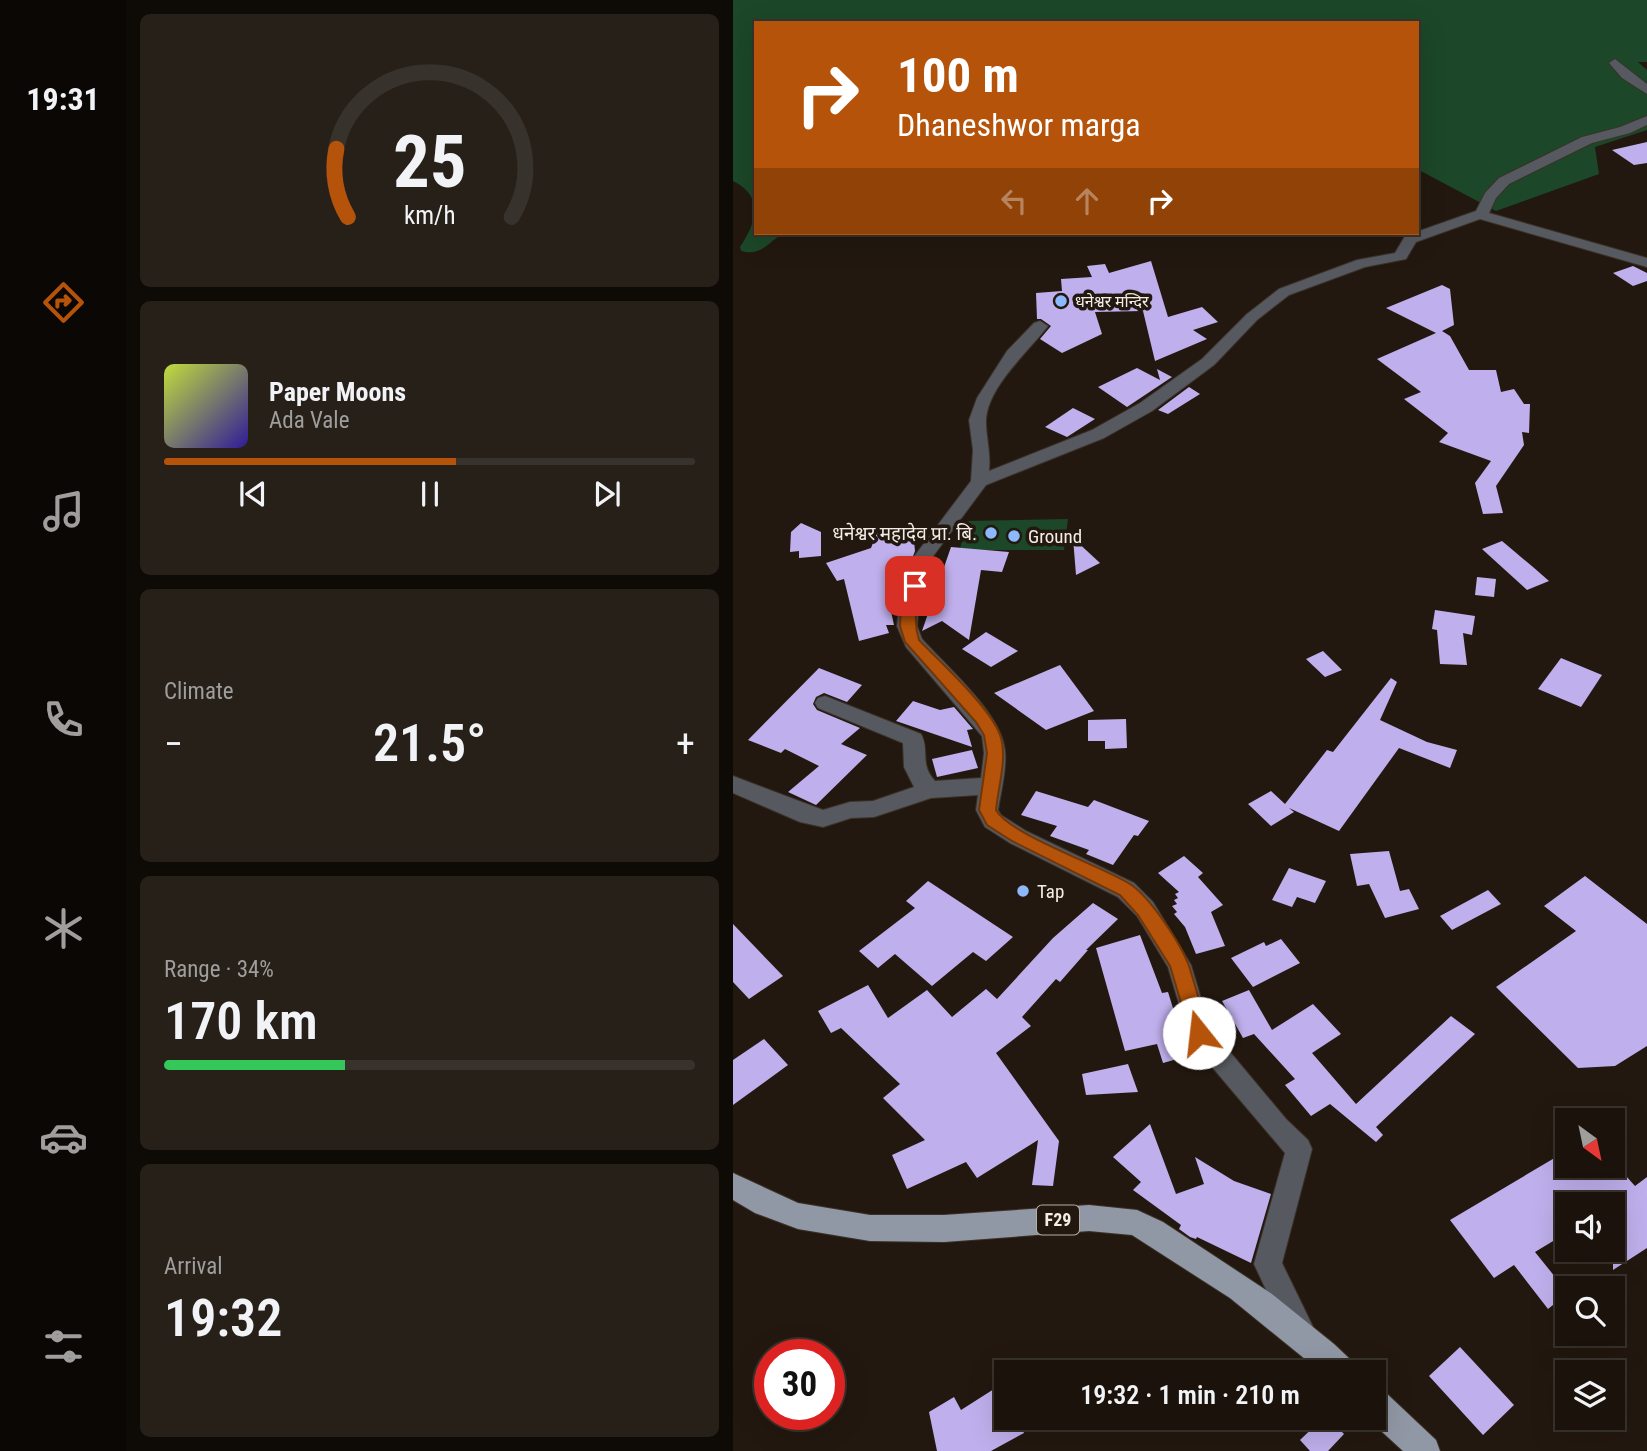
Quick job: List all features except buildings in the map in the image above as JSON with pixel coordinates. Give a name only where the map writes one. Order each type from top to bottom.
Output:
[{"type":"main road","name":"F29","points":[[733,1186],[758,1202],[831,1224],[938,1230],[1102,1217],[1136,1222],[1214,1269],[1301,1333],[1330,1360]]},
{"type":"main road","points":[[1386,1414],[1425,1451]]},
{"type":"street","points":[[1615,63],[1625,75],[1647,90]]},
{"type":"street","points":[[1481,215],[1490,197],[1504,181],[1587,140],[1625,130],[1647,120]]},
{"type":"street","points":[[1301,1333],[1268,1264],[1299,1149],[1277,1127],[1199,1033],[1179,965],[1145,909],[1126,890],[1018,837],[993,821],[987,810],[995,753],[992,735],[981,718],[913,642],[907,626],[909,606],[922,558],[980,481],[1098,434],[1146,407],[1208,362],[1252,317],[1284,292],[1362,263],[1401,256],[1410,239],[1481,215],[1647,263]]},
{"type":"street","points":[[980,481],[982,450],[977,420],[985,398],[1013,354],[1040,326]]},
{"type":"street","points":[[825,703],[914,738],[912,758],[917,778],[930,790]]},
{"type":"street","points":[[733,784],[808,816],[823,819],[850,810],[874,808],[930,790],[990,786]]},
{"type":"green space","points":[[733,0],[1647,0],[1647,62],[1638,62],[1647,70],[1647,130],[1595,147],[1599,174],[1496,211],[1419,170],[1419,21],[754,21],[754,207],[750,195],[733,181]]},
{"type":"green space","points":[[754,216],[754,235],[781,235],[760,250],[741,251],[740,247]]},
{"type":"green space","name":"Ground","points":[[1068,519],[1064,550],[960,550],[965,521]]},
{"type":"place","name":"धनेश्वर मन्दिर","points":[[1061,301]]},
{"type":"place","name":"धनेश्वर महादेव प्रा. बि.","points":[[991,533]]},
{"type":"place","name":"Ground","points":[[1014,536]]},
{"type":"place","name":"Tap","points":[[1023,891]]},
{"type":"route","points":[[915,586],[907,626],[913,642],[981,718],[992,735],[995,753],[987,810],[993,821],[1018,837],[1126,890],[1145,909],[1179,965],[1199,1033]]}]
